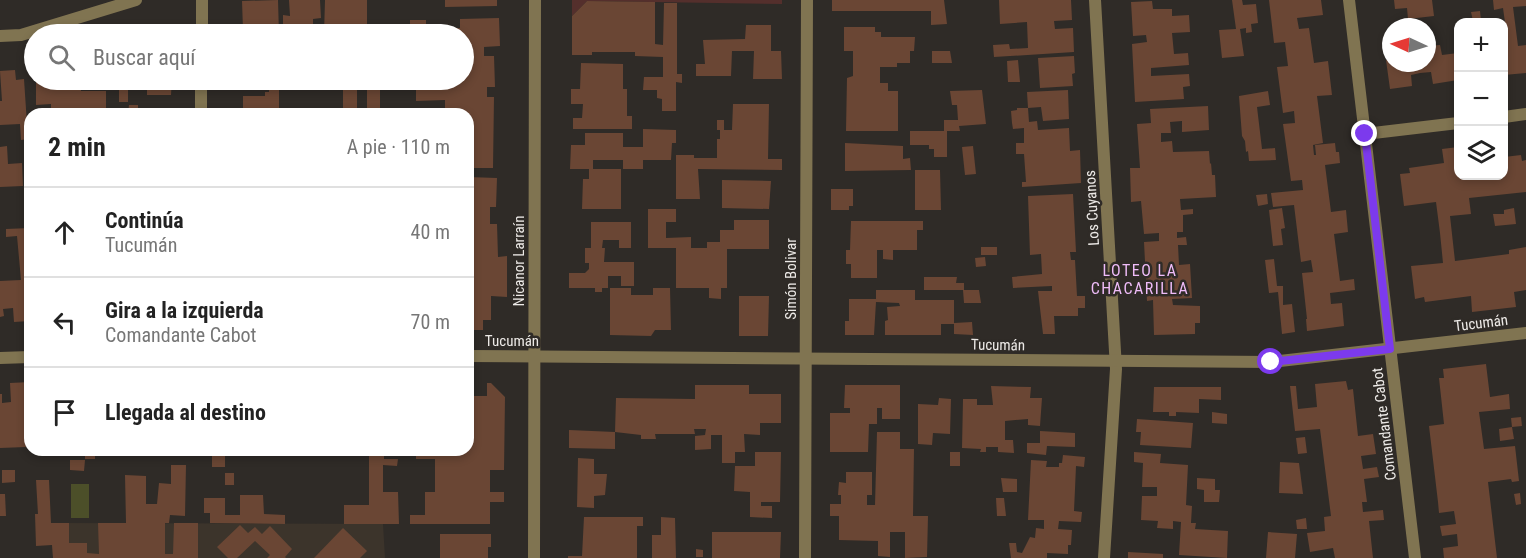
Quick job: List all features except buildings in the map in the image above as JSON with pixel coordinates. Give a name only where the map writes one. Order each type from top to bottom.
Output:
[{"type":"street","points":[[57,24],[136,0]]},
{"type":"street","points":[[202,0],[202,24]]},
{"type":"street","name":"Nicanor Larraín","points":[[534,558],[535,0]]},
{"type":"street","name":"Simón Bolivar","points":[[805,558],[807,0]]},
{"type":"street","name":"Los Cuyanos","points":[[1095,0],[1115,361],[1104,558]]},
{"type":"street","name":"Comandante Cabot","points":[[1349,0],[1415,558]]},
{"type":"street","points":[[0,36],[24,34]]},
{"type":"street","points":[[201,90],[201,108]]},
{"type":"street","points":[[1508,116],[1526,114]]},
{"type":"street","points":[[1365,134],[1454,123]]},
{"type":"street","name":"Tucumán","points":[[474,356],[1271,362],[1526,333]]},
{"type":"street","points":[[0,358],[24,357]]},
{"type":"shaded area","points":[[572,0],[782,0],[782,4],[587,1],[572,16]]},
{"type":"shaded area","points":[[71,484],[89,484],[89,518],[71,518]]},
{"type":"shaded area","points":[[51,523],[383,524],[385,558],[53,558]]},
{"type":"district","name":"LOTEO LA CHACARILLA","points":[[1140,279]]},
{"type":"route","points":[[1271,362],[1390,349],[1365,134]]}]
